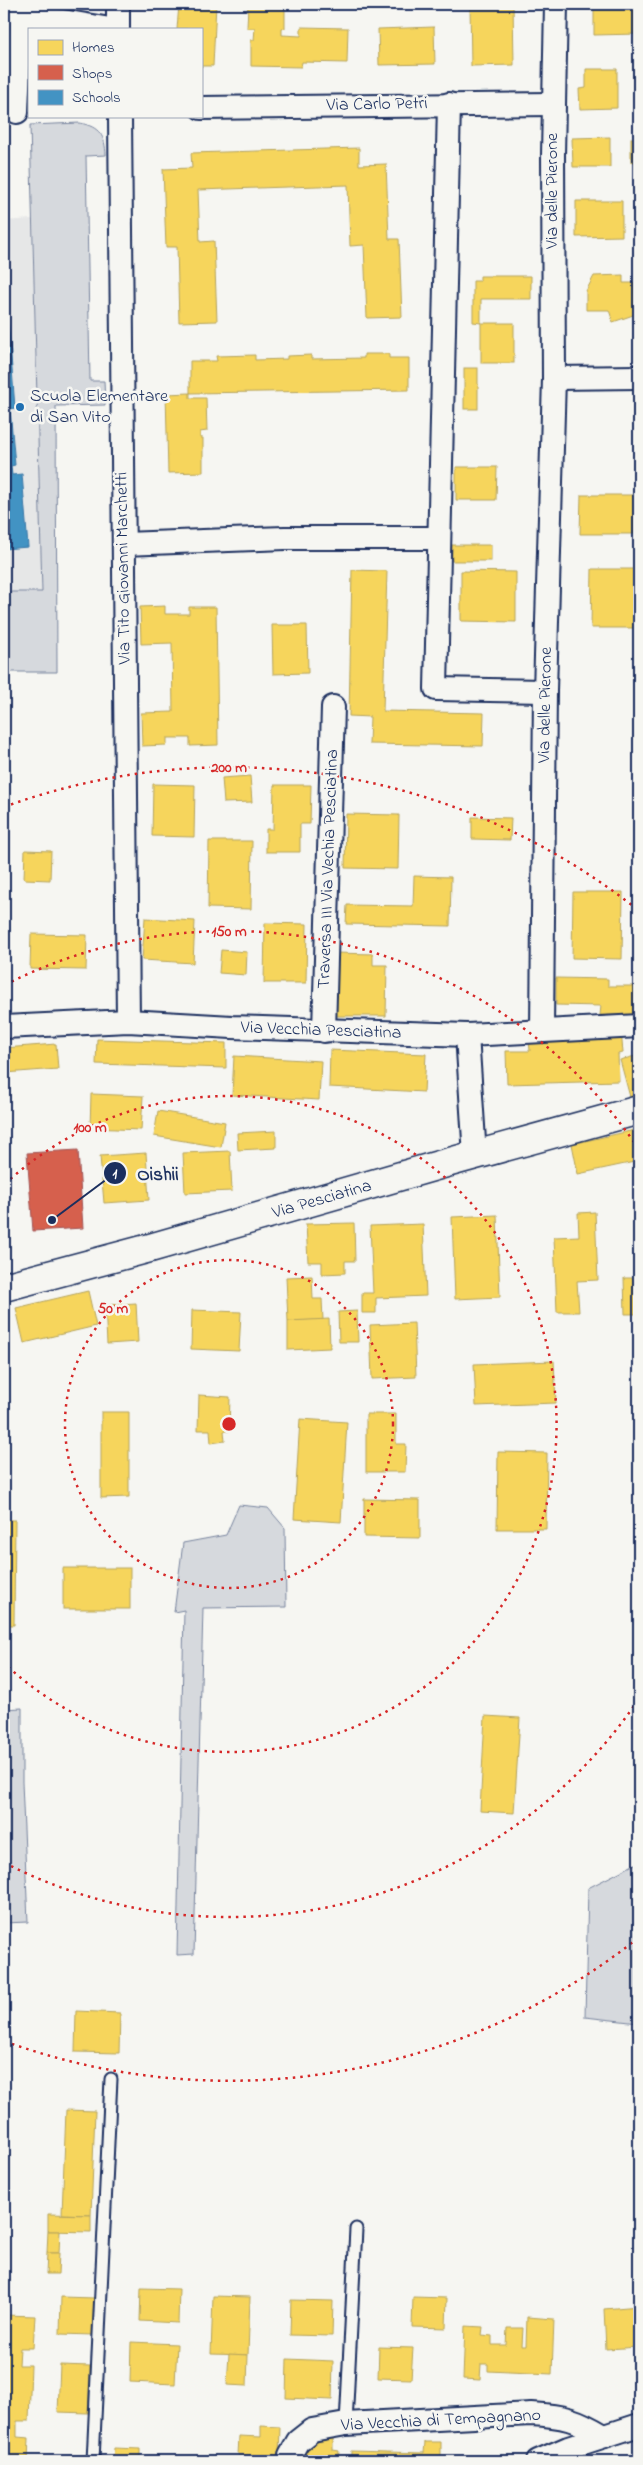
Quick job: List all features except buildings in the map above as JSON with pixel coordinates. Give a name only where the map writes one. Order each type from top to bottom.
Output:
[{"type":"main road","name":"Via Pesciatina","points":[[4,1286],[150,1248],[639,1110]]},
{"type":"street","points":[[118,4],[118,28]]},
{"type":"street","name":"Via delle Pierone","points":[[542,1031],[546,691],[554,378],[556,4]]},
{"type":"street","points":[[17,112],[12,13],[104,28]]},
{"type":"street","points":[[449,104],[436,689],[546,691]]},
{"type":"street","name":"Via Carlo Petri","points":[[202,108],[554,104]]},
{"type":"street","name":"Via Tito Giovanni Marchetti","points":[[120,118],[128,1021]]},
{"type":"street","points":[[554,378],[639,377]]},
{"type":"street","points":[[124,544],[285,538],[438,538]]},
{"type":"street","name":"Traversa III Via Vechia Pesciatina","points":[[324,1031],[333,707]]},
{"type":"street","name":"Via Vecchia Pesciatina","points":[[4,1027],[128,1021],[324,1031],[467,1035],[639,1026]]},
{"type":"street","points":[[467,1035],[475,1156]]},
{"type":"street","name":"Via Vecchia di Tempagnano","points":[[290,2461],[290,2455],[298,2441],[312,2430],[346,2424],[531,2414],[561,2416],[580,2422],[604,2436]]},
{"type":"street","points":[[538,2461],[639,2425]]},
{"type":"lane","points":[[93,2461],[111,2079]]},
{"type":"lane","points":[[346,2424],[356,2229]]},
{"type":"shaded area","points":[[80,123],[92,127],[100,133],[103,138],[106,155],[86,156],[90,381],[104,381],[105,405],[56,406],[57,672],[5,672],[7,592],[42,592],[30,125]]},
{"type":"shaded area","name":"Scuola Elementare di San Vito","points":[[32,219],[42,592],[4,592],[4,221]]},
{"type":"shaded area","points":[[239,1505],[268,1508],[285,1528],[286,1607],[203,1608],[194,1954],[177,1955],[184,1610],[174,1612],[183,1543],[226,1535]]},
{"type":"shaded area","points":[[22,1708],[22,1782],[28,1922],[4,1923],[4,1709]]},
{"type":"shaded area","points":[[639,1862],[639,2023],[585,2017],[588,1888]]},
{"type":"place","name":"Scuola Elementare di San Vito","points":[[20,407]]},
{"type":"place","name":"Oishii","points":[[52,1220]]}]
